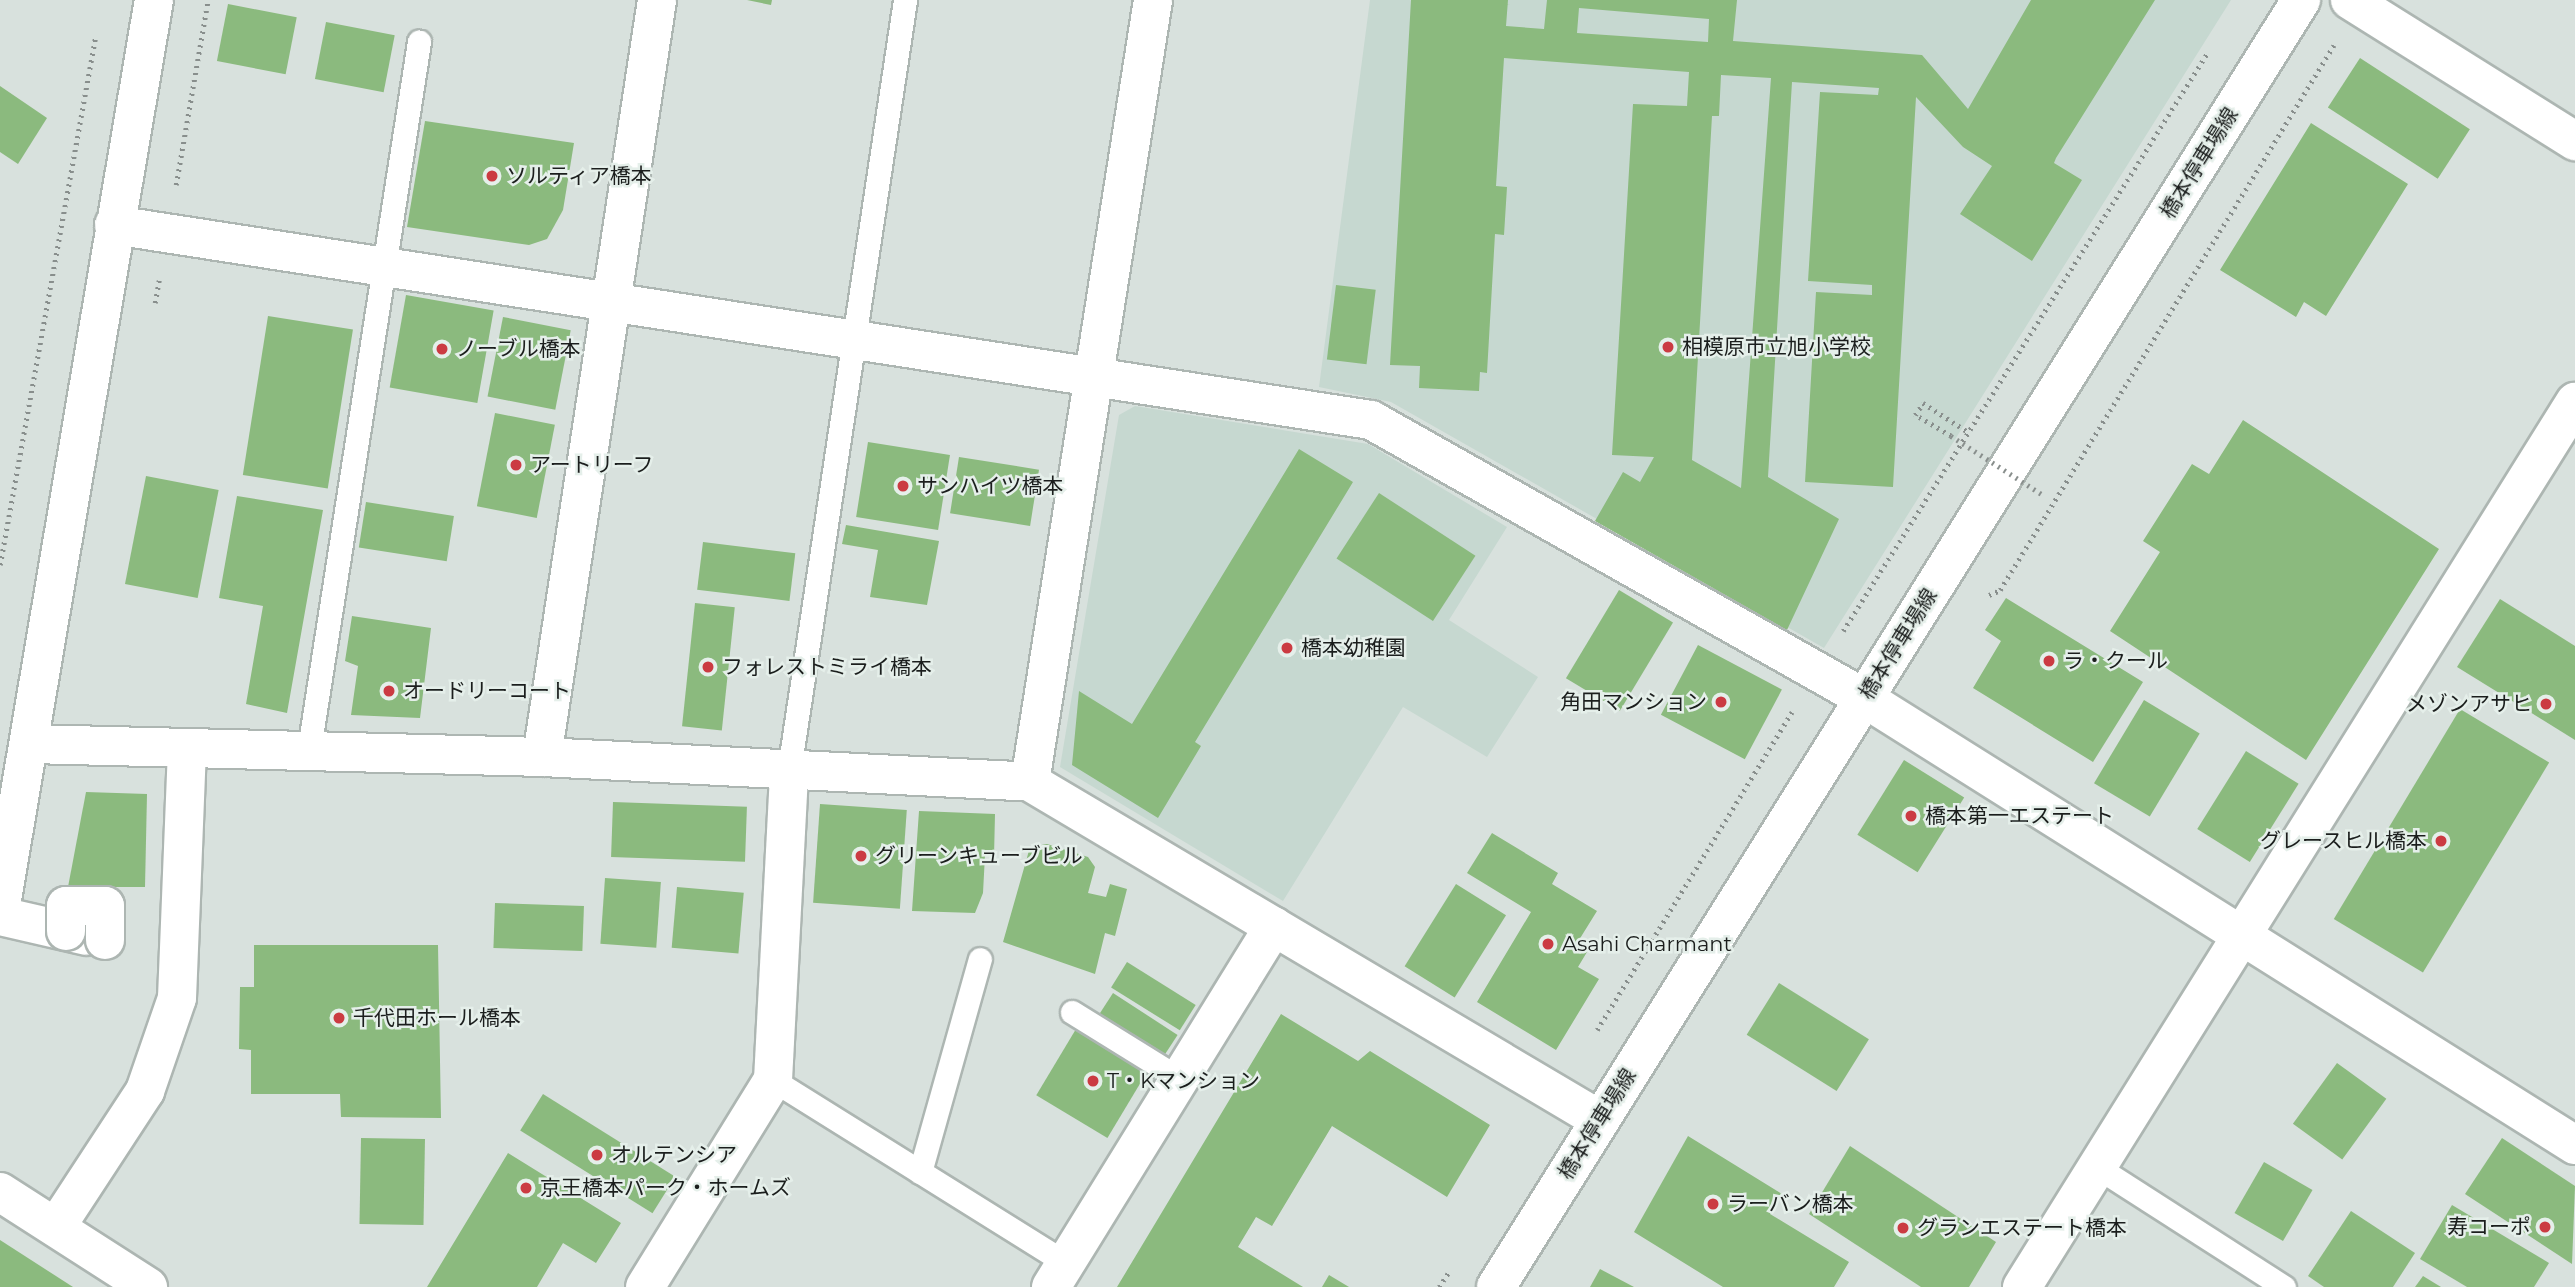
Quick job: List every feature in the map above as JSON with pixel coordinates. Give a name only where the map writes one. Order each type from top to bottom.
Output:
[{"type":"street","points":[[86,920],[0,914],[154,0]]},
{"type":"street","points":[[542,757],[657,0]]},
{"type":"street","points":[[1030,782],[1153,0]]},
{"type":"street","name":"橋本停車場線","points":[[1496,1287],[2301,0]]},
{"type":"street","points":[[2350,0],[2575,141]]},
{"type":"street","points":[[114,225],[613,299],[1371,420],[1864,698],[2575,1145]]},
{"type":"street","points":[[2022,1287],[2575,402]]},
{"type":"street","points":[[30,744],[542,757],[1030,782],[1600,1120]]},
{"type":"street","points":[[56,1227],[145,1091],[177,998],[187,748]]},
{"type":"street","points":[[645,1287],[773,1080],[789,770]]},
{"type":"street","points":[[1058,1275],[1274,926]]},
{"type":"street","points":[[0,1192],[148,1287]]},
{"type":"lane","points":[[789,770],[905,0]]},
{"type":"lane","points":[[309,749],[419,42]]},
{"type":"lane","points":[[920,1172],[980,959]]},
{"type":"lane","points":[[1072,1012],[1180,1079]]},
{"type":"lane","points":[[773,1080],[920,1172],[1058,1275]]},
{"type":"lane","points":[[2097,1167],[2284,1287]]},
{"type":"path","points":[[0,565],[98,27]]},
{"type":"path","points":[[1558,1096],[1817,672],[2211,47]]},
{"type":"path","points":[[1968,432],[1923,403],[1915,415],[2045,496]]},
{"type":"shaded area","name":"相模原市立旭小学校","points":[[1370,0],[2231,0],[1824,648],[1391,402],[1319,387]]},
{"type":"shaded area","name":"橋本幼稚園","points":[[1135,406],[1368,444],[1507,527],[1449,620],[1538,677],[1487,757],[1403,707],[1283,901],[1060,767],[1119,415]]},
{"type":"building","points":[[747,0],[772,0],[771,5]]},
{"type":"building","points":[[1411,0],[1508,0],[1506,26],[1544,29],[1547,0],[1737,0],[1733,41],[1922,55],[1968,109],[2031,0],[2155,0],[2056,158],[2054,163],[2082,180],[2032,261],[1960,214],[1992,166],[1963,147],[1916,97],[1893,487],[1805,482],[1816,292],[1872,295],[1872,285],[1808,281],[1820,92],[1878,95],[1879,88],[1792,82],[1768,477],[1839,519],[1787,630],[1595,521],[1623,472],[1640,482],[1654,457],[1612,455],[1633,104],[1687,106],[1689,72],[1504,58],[1496,186],[1507,187],[1504,235],[1495,234],[1487,373],[1480,372],[1479,391],[1419,388],[1420,366],[1390,365]],"holes":[[[1579,8],[1709,19],[1708,42],[1577,33]],[[1721,75],[1771,78],[1741,488],[1692,460],[1712,116],[1719,116]]]},
{"type":"building","points":[[228,4],[297,17],[286,74],[217,61]]},
{"type":"building","points":[[326,22],[395,35],[384,92],[315,79]]},
{"type":"building","points":[[2360,58],[2470,129],[2438,179],[2328,107]]},
{"type":"building","points":[[0,86],[47,118],[18,164],[0,152]]},
{"type":"building","name":"ソルティア橋本","points":[[425,121],[574,143],[563,210],[547,239],[529,245],[407,227]]},
{"type":"building","points":[[2311,123],[2408,184],[2326,316],[2304,302],[2296,317],[2220,270]]},
{"type":"building","points":[[1336,285],[1376,290],[1367,364],[1327,359]]},
{"type":"building","name":"ノーブル橋本","points":[[406,295],[494,310],[477,403],[390,388]]},
{"type":"building","points":[[268,316],[353,329],[328,488],[243,475]]},
{"type":"building","points":[[503,317],[571,330],[555,410],[488,397]]},
{"type":"building","name":"アートリーフ","points":[[495,413],[555,425],[537,518],[477,506]]},
{"type":"building","points":[[2243,420],[2439,549],[2306,760],[2110,631],[2160,552],[2143,541],[2192,464],[2209,474]]},
{"type":"building","name":"サンハイツ橋本","points":[[868,442],[950,455],[938,530],[856,517]]},
{"type":"building","points":[[1299,449],[1353,482],[1195,742],[1201,746],[1158,818],[1072,765],[1079,691],[1132,724]]},
{"type":"building","points":[[959,457],[1039,470],[1030,526],[950,513]]},
{"type":"building","points":[[146,476],[219,490],[198,598],[125,584]]},
{"type":"building","points":[[1379,493],[1475,556],[1433,621],[1337,558]]},
{"type":"building","points":[[237,496],[323,510],[287,713],[246,704],[263,606],[219,598]]},
{"type":"building","points":[[366,502],[454,516],[447,561],[359,547]]},
{"type":"building","points":[[846,525],[939,541],[927,605],[870,597],[878,550],[842,544]]},
{"type":"building","points":[[703,542],[795,553],[789,601],[697,590]]},
{"type":"building","points":[[1619,590],[1673,622],[1620,711],[1566,678]]},
{"type":"building","name":"ラ・クール","points":[[2006,598],[2143,682],[2093,762],[1973,688],[2001,641],[1985,630]]},
{"type":"building","name":"メゾンアサヒ","points":[[2500,599],[2575,646],[2575,740],[2457,667]]},
{"type":"building","name":"フォレストミライ橋本","points":[[695,603],[735,607],[722,731],[682,726]]},
{"type":"building","name":"オードリーコート","points":[[352,616],[431,628],[420,718],[351,715],[358,666],[345,661]]},
{"type":"building","name":"角田マンション","points":[[1698,645],[1782,690],[1745,759],[1661,715]]},
{"type":"building","points":[[2144,700],[2200,733],[2150,817],[2094,783]]},
{"type":"building","name":"グレースヒル橋本","points":[[2460,709],[2549,763],[2423,973],[2334,919]]},
{"type":"building","points":[[2246,751],[2299,784],[2250,862],[2197,829]]},
{"type":"building","name":"橋本第一エステート","points":[[1904,760],[1964,798],[1918,872],[1857,835]]},
{"type":"building","points":[[86,792],[147,794],[145,887],[68,887]]},
{"type":"building","points":[[613,802],[747,807],[745,862],[611,857]]},
{"type":"building","name":"グリーンキューブビル","points":[[820,804],[907,810],[900,909],[813,903]]},
{"type":"building","points":[[919,811],[995,814],[994,857],[985,855],[983,893],[975,913],[912,911]]},
{"type":"building","name":"Asahi Charmant","points":[[1492,833],[1558,873],[1552,884],[1597,911],[1579,940],[1590,947],[1578,967],[1599,979],[1556,1050],[1477,1002],[1531,912],[1467,873]]},
{"type":"building","points":[[1047,844],[1088,857],[1095,867],[1088,893],[1106,897],[1110,884],[1127,889],[1115,936],[1105,933],[1095,974],[1003,942],[1030,847]]},
{"type":"building","points":[[605,878],[661,882],[656,948],[600,944]]},
{"type":"building","points":[[1456,884],[1506,915],[1455,998],[1405,966]]},
{"type":"building","points":[[677,887],[744,893],[738,954],[672,948]]},
{"type":"building","points":[[495,903],[584,906],[582,951],[493,948]]},
{"type":"building","name":"千代田ホール橋本","points":[[254,945],[438,945],[441,1118],[341,1117],[340,1094],[251,1094],[251,1050],[239,1049],[240,987],[254,987]]},
{"type":"building","points":[[1127,962],[1196,1005],[1180,1030],[1111,987]]},
{"type":"building","points":[[1779,983],[1869,1039],[1837,1091],[1747,1035]]},
{"type":"building","points":[[1113,993],[1178,1035],[1163,1058],[1098,1016]]},
{"type":"building","points":[[1281,1014],[1358,1061],[1370,1051],[1490,1125],[1447,1197],[1332,1126],[1272,1226],[1256,1217],[1238,1247],[1303,1287],[1117,1287]]},
{"type":"building","name":"T・Kマンション","points":[[1079,1024],[1150,1067],[1107,1138],[1036,1095]]},
{"type":"building","points":[[2337,1063],[2386,1099],[2342,1160],[2293,1124]]},
{"type":"building","name":"オルテンシア","points":[[543,1094],[675,1177],[653,1213],[520,1130]]},
{"type":"building","name":"ラーバン橋本","points":[[1688,1136],[1782,1194],[1770,1214],[1849,1262],[1834,1287],[1723,1287],[1634,1232]]},
{"type":"building","points":[[361,1138],[425,1139],[423,1225],[359,1224]]},
{"type":"building","name":"寿コーポ","points":[[2502,1138],[2575,1186],[2572,1264],[2465,1194]]},
{"type":"building","name":"グランエステート橋本","points":[[1850,1146],[1996,1242],[1969,1287],[1921,1287],[1809,1214]]},
{"type":"building","name":"京王橋本パーク・ホームズ","points":[[508,1153],[621,1223],[596,1263],[563,1243],[537,1287],[427,1287]]},
{"type":"building","points":[[2264,1162],[2312,1190],[2283,1241],[2234,1213]]},
{"type":"building","points":[[2452,1205],[2549,1263],[2534,1287],[2467,1287],[2420,1259]]},
{"type":"building","points":[[2351,1211],[2415,1253],[2393,1287],[2324,1287],[2308,1276]]},
{"type":"building","points":[[0,1240],[73,1287],[0,1287]]},
{"type":"building","points":[[1600,1269],[1634,1287],[1590,1287]]},
{"type":"building","points":[[1329,1275],[1349,1287],[1322,1287]]},
{"type":"building","points":[[2423,1276],[2441,1287],[2415,1287]]},
{"type":"place","name":"ソルティア橋本","points":[[492,176]]},
{"type":"place","name":"相模原市立旭小学校","points":[[1668,347]]},
{"type":"place","name":"ノーブル橋本","points":[[442,349]]},
{"type":"place","name":"アートリーフ","points":[[516,465]]},
{"type":"place","name":"サンハイツ橋本","points":[[903,486]]},
{"type":"place","name":"橋本幼稚園","points":[[1287,648]]},
{"type":"place","name":"ラ・クール","points":[[2049,661]]},
{"type":"place","name":"フォレストミライ橋本","points":[[708,667]]},
{"type":"place","name":"オードリーコート","points":[[389,691]]},
{"type":"place","name":"角田マンション","points":[[1721,702]]},
{"type":"place","name":"メゾンアサヒ","points":[[2546,704]]},
{"type":"place","name":"橋本第一エステート","points":[[1911,816]]},
{"type":"place","name":"グレースヒル橋本","points":[[2441,841]]},
{"type":"place","name":"グリーンキューブビル","points":[[861,856]]},
{"type":"place","name":"Asahi Charmant","points":[[1548,944]]},
{"type":"place","name":"千代田ホール橋本","points":[[339,1018]]},
{"type":"place","name":"T・Kマンション","points":[[1093,1081]]},
{"type":"place","name":"オルテンシア","points":[[597,1155]]},
{"type":"place","name":"京王橋本パーク・ホームズ","points":[[526,1188]]},
{"type":"place","name":"ラーバン橋本","points":[[1713,1204]]},
{"type":"place","name":"寿コーポ","points":[[2545,1227]]},
{"type":"place","name":"グランエステート橋本","points":[[1903,1228]]}]
